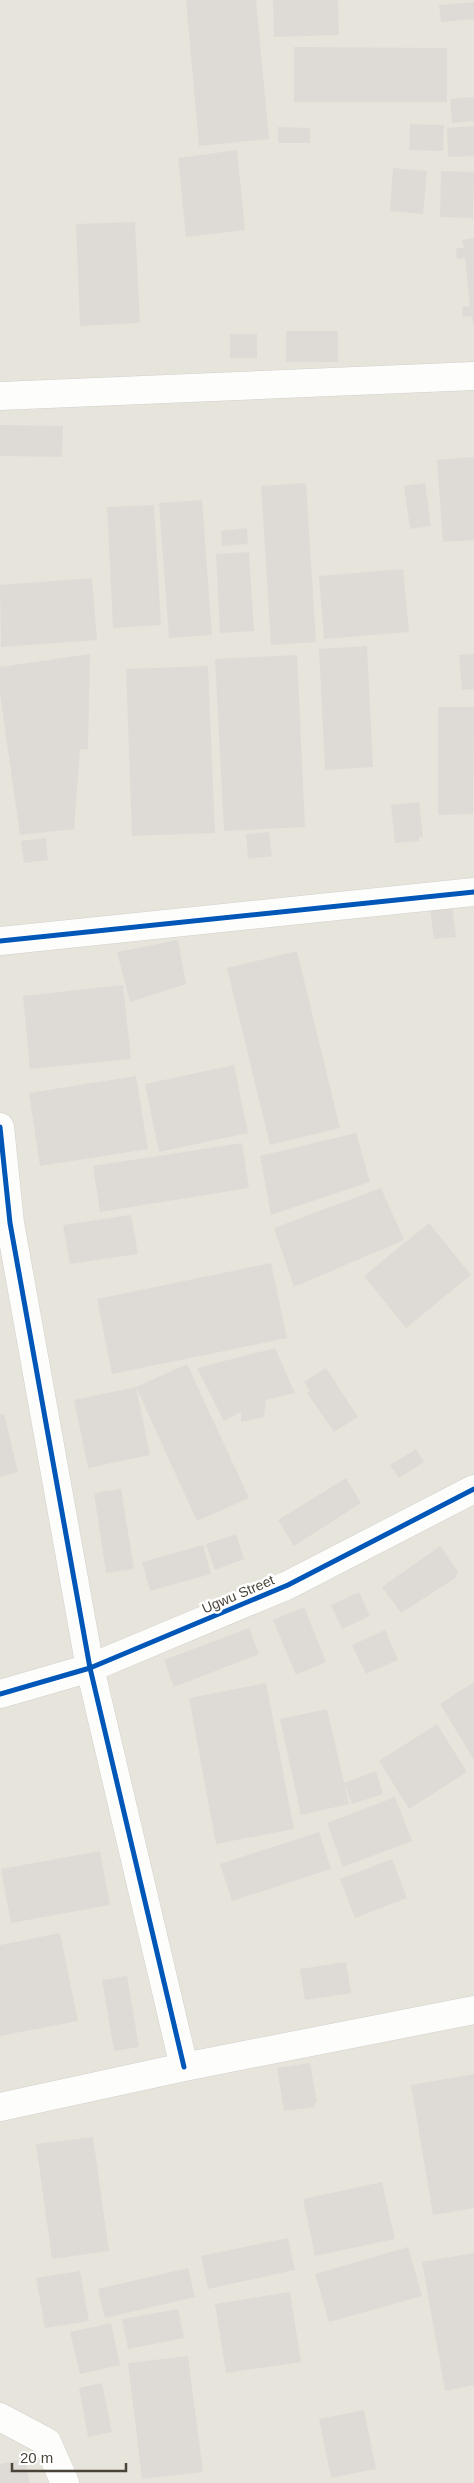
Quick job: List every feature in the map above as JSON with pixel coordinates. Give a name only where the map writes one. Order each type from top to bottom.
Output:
[{"type":"street","points":[[0,396],[474,376]]},
{"type":"street","points":[[0,941],[474,892]]},
{"type":"street","points":[[0,1127],[10,1223],[90,1668],[184,2067]]},
{"type":"street","name":"Ugwu Street","points":[[0,1694],[90,1668],[288,1585],[474,1489]]},
{"type":"street","points":[[0,2107],[184,2067],[474,2010]]},
{"type":"street","points":[[0,2417],[47,2442],[65,2483]]},
{"type":"shaded area","points":[[0,0],[474,0],[474,2483],[0,2483]]},
{"type":"building","points":[[186,0],[256,0],[269,139],[199,146]]},
{"type":"building","points":[[273,0],[338,0],[339,35],[274,37]]},
{"type":"building","points":[[474,2],[474,19],[441,22],[439,5]]},
{"type":"building","points":[[294,47],[447,48],[447,102],[294,102]]},
{"type":"building","points":[[474,97],[474,121],[452,123],[450,99]]},
{"type":"building","points":[[410,124],[444,125],[443,151],[409,150]]},
{"type":"building","points":[[474,126],[474,156],[448,157],[447,128]]},
{"type":"building","points":[[278,127],[310,128],[310,143],[278,143]]},
{"type":"building","points":[[237,150],[245,230],[186,237],[178,158]]},
{"type":"building","points":[[393,168],[427,171],[423,214],[390,211]]},
{"type":"building","points":[[441,171],[474,172],[473,218],[440,217]]},
{"type":"building","points":[[135,222],[140,323],[80,326],[76,224]]},
{"type":"building","points":[[474,238],[473,323],[472,316],[463,317],[462,307],[470,306],[465,258],[457,259],[456,248],[464,248],[462,240]]},
{"type":"building","points":[[286,331],[338,331],[338,362],[286,362]]},
{"type":"building","points":[[230,334],[257,334],[257,358],[230,358]]},
{"type":"building","points":[[0,425],[63,426],[62,457],[0,456]]},
{"type":"building","points":[[474,457],[474,540],[443,542],[437,460]]},
{"type":"building","points":[[306,483],[316,642],[271,645],[261,486]]},
{"type":"building","points":[[425,483],[431,526],[410,529],[404,486]]},
{"type":"building","points":[[202,500],[212,635],[169,638],[159,503]]},
{"type":"building","points":[[154,505],[161,625],[113,628],[107,507]]},
{"type":"building","points":[[247,528],[248,544],[222,546],[221,531]]},
{"type":"building","points":[[249,552],[254,631],[220,633],[216,554]]},
{"type":"building","points":[[403,569],[409,632],[324,639],[319,576]]},
{"type":"building","points":[[92,578],[97,640],[1,647],[0,585]]},
{"type":"building","points":[[367,646],[373,767],[325,770],[319,649]]},
{"type":"building","points":[[90,654],[88,749],[80,750],[74,829],[20,835],[0,694],[0,667]]},
{"type":"building","points":[[474,654],[474,689],[462,690],[459,655]]},
{"type":"building","points":[[297,655],[305,827],[224,831],[215,659]]},
{"type":"building","points":[[208,666],[215,833],[132,836],[126,669]]},
{"type":"building","points":[[438,707],[474,707],[473,814],[438,815]]},
{"type":"building","points":[[419,802],[423,837],[419,837],[419,841],[395,843],[391,805]]},
{"type":"building","points":[[269,832],[272,856],[248,859],[246,834]]},
{"type":"building","points":[[46,838],[48,860],[24,863],[21,841]]},
{"type":"building","points":[[452,906],[456,937],[434,939],[430,909]]},
{"type":"building","points":[[178,940],[186,984],[130,1002],[117,952]]},
{"type":"building","points":[[297,951],[340,1128],[270,1145],[227,968]]},
{"type":"building","points":[[123,985],[131,1059],[30,1069],[23,996]]},
{"type":"building","points":[[234,1065],[248,1133],[159,1152],[145,1084]]},
{"type":"building","points":[[136,1076],[148,1149],[40,1166],[29,1093]]},
{"type":"building","points":[[356,1133],[370,1182],[271,1215],[260,1156]]},
{"type":"building","points":[[242,1143],[249,1188],[100,1212],[93,1166]]},
{"type":"building","points":[[381,1188],[404,1240],[294,1287],[274,1228]]},
{"type":"building","points":[[131,1215],[138,1254],[70,1264],[63,1225]]},
{"type":"building","points":[[429,1223],[471,1275],[406,1328],[364,1276]]},
{"type":"building","points":[[271,1263],[287,1338],[112,1374],[97,1299]]},
{"type":"building","points":[[275,1348],[295,1393],[266,1400],[264,1417],[241,1422],[241,1412],[224,1421],[197,1368]]},
{"type":"building","points":[[187,1364],[249,1498],[197,1521],[136,1387]]},
{"type":"building","points":[[326,1368],[358,1417],[334,1432],[307,1393],[310,1391],[304,1382]]},
{"type":"building","points":[[136,1387],[150,1455],[88,1468],[74,1400]]},
{"type":"building","points":[[4,1414],[18,1472],[0,1477],[0,1415]]},
{"type":"building","points":[[416,1449],[424,1462],[399,1478],[390,1465]]},
{"type":"building","points":[[346,1478],[361,1503],[294,1546],[278,1520]]},
{"type":"building","points":[[121,1489],[134,1569],[106,1573],[94,1493]]},
{"type":"building","points":[[236,1534],[244,1559],[215,1570],[206,1544]]},
{"type":"building","points":[[203,1545],[211,1574],[150,1591],[142,1562]]},
{"type":"building","points":[[440,1546],[459,1573],[456,1574],[457,1577],[401,1613],[382,1587]]},
{"type":"building","points":[[359,1592],[370,1616],[342,1629],[331,1605]]},
{"type":"building","points":[[304,1607],[326,1662],[296,1675],[273,1620]]},
{"type":"building","points":[[249,1628],[259,1654],[174,1687],[164,1660]]},
{"type":"building","points":[[385,1630],[398,1660],[366,1674],[352,1645]]},
{"type":"building","points":[[474,1682],[474,1760],[440,1704]]},
{"type":"building","points":[[266,1683],[294,1829],[216,1844],[189,1698]]},
{"type":"building","points":[[327,1709],[349,1804],[301,1815],[280,1719]]},
{"type":"building","points":[[437,1724],[467,1772],[409,1809],[379,1761]]},
{"type":"building","points":[[376,1771],[383,1794],[352,1804],[344,1783]]},
{"type":"building","points":[[395,1797],[412,1841],[343,1867],[327,1823]]},
{"type":"building","points":[[319,1832],[331,1869],[232,1901],[220,1864]]},
{"type":"building","points":[[100,1851],[110,1905],[11,1923],[1,1869]]},
{"type":"building","points":[[392,1859],[407,1898],[355,1918],[340,1879]]},
{"type":"building","points":[[60,1933],[78,2021],[0,2036],[0,1945]]},
{"type":"building","points":[[346,1962],[351,1993],[305,2000],[300,1969]]},
{"type":"building","points":[[127,1976],[139,2047],[114,2051],[102,1980]]},
{"type":"building","points":[[310,2063],[317,2103],[314,2103],[315,2107],[284,2111],[277,2068]]},
{"type":"building","points":[[474,2074],[474,2208],[433,2215],[411,2085]]},
{"type":"building","points":[[93,2137],[109,2251],[52,2259],[36,2144]]},
{"type":"building","points":[[382,2182],[395,2239],[315,2256],[303,2199]]},
{"type":"building","points":[[288,2238],[295,2270],[208,2289],[201,2256]]},
{"type":"building","points":[[408,2247],[422,2296],[329,2322],[315,2274]]},
{"type":"building","points":[[474,2253],[474,2385],[445,2391],[422,2262]]},
{"type":"building","points":[[188,2268],[195,2297],[105,2318],[98,2289]]},
{"type":"building","points":[[80,2271],[89,2321],[45,2328],[36,2278]]},
{"type":"building","points":[[290,2292],[301,2362],[226,2373],[215,2304]]},
{"type":"building","points":[[178,2309],[184,2338],[128,2349],[122,2319]]},
{"type":"building","points":[[111,2323],[120,2365],[80,2374],[70,2332]]},
{"type":"building","points":[[188,2356],[203,2472],[142,2479],[128,2363]]},
{"type":"building","points":[[102,2383],[112,2432],[88,2437],[79,2388]]},
{"type":"building","points":[[364,2410],[376,2469],[331,2478],[319,2419]]},
{"type":"building","points":[[25,2459],[30,2483],[0,2483],[0,2464]]},
{"type":"cycle path","points":[[0,941],[474,892]]},
{"type":"cycle path","points":[[0,1127],[10,1223],[90,1668],[184,2067]]},
{"type":"cycle path","points":[[0,1694],[90,1668],[288,1585],[474,1489]]}]
